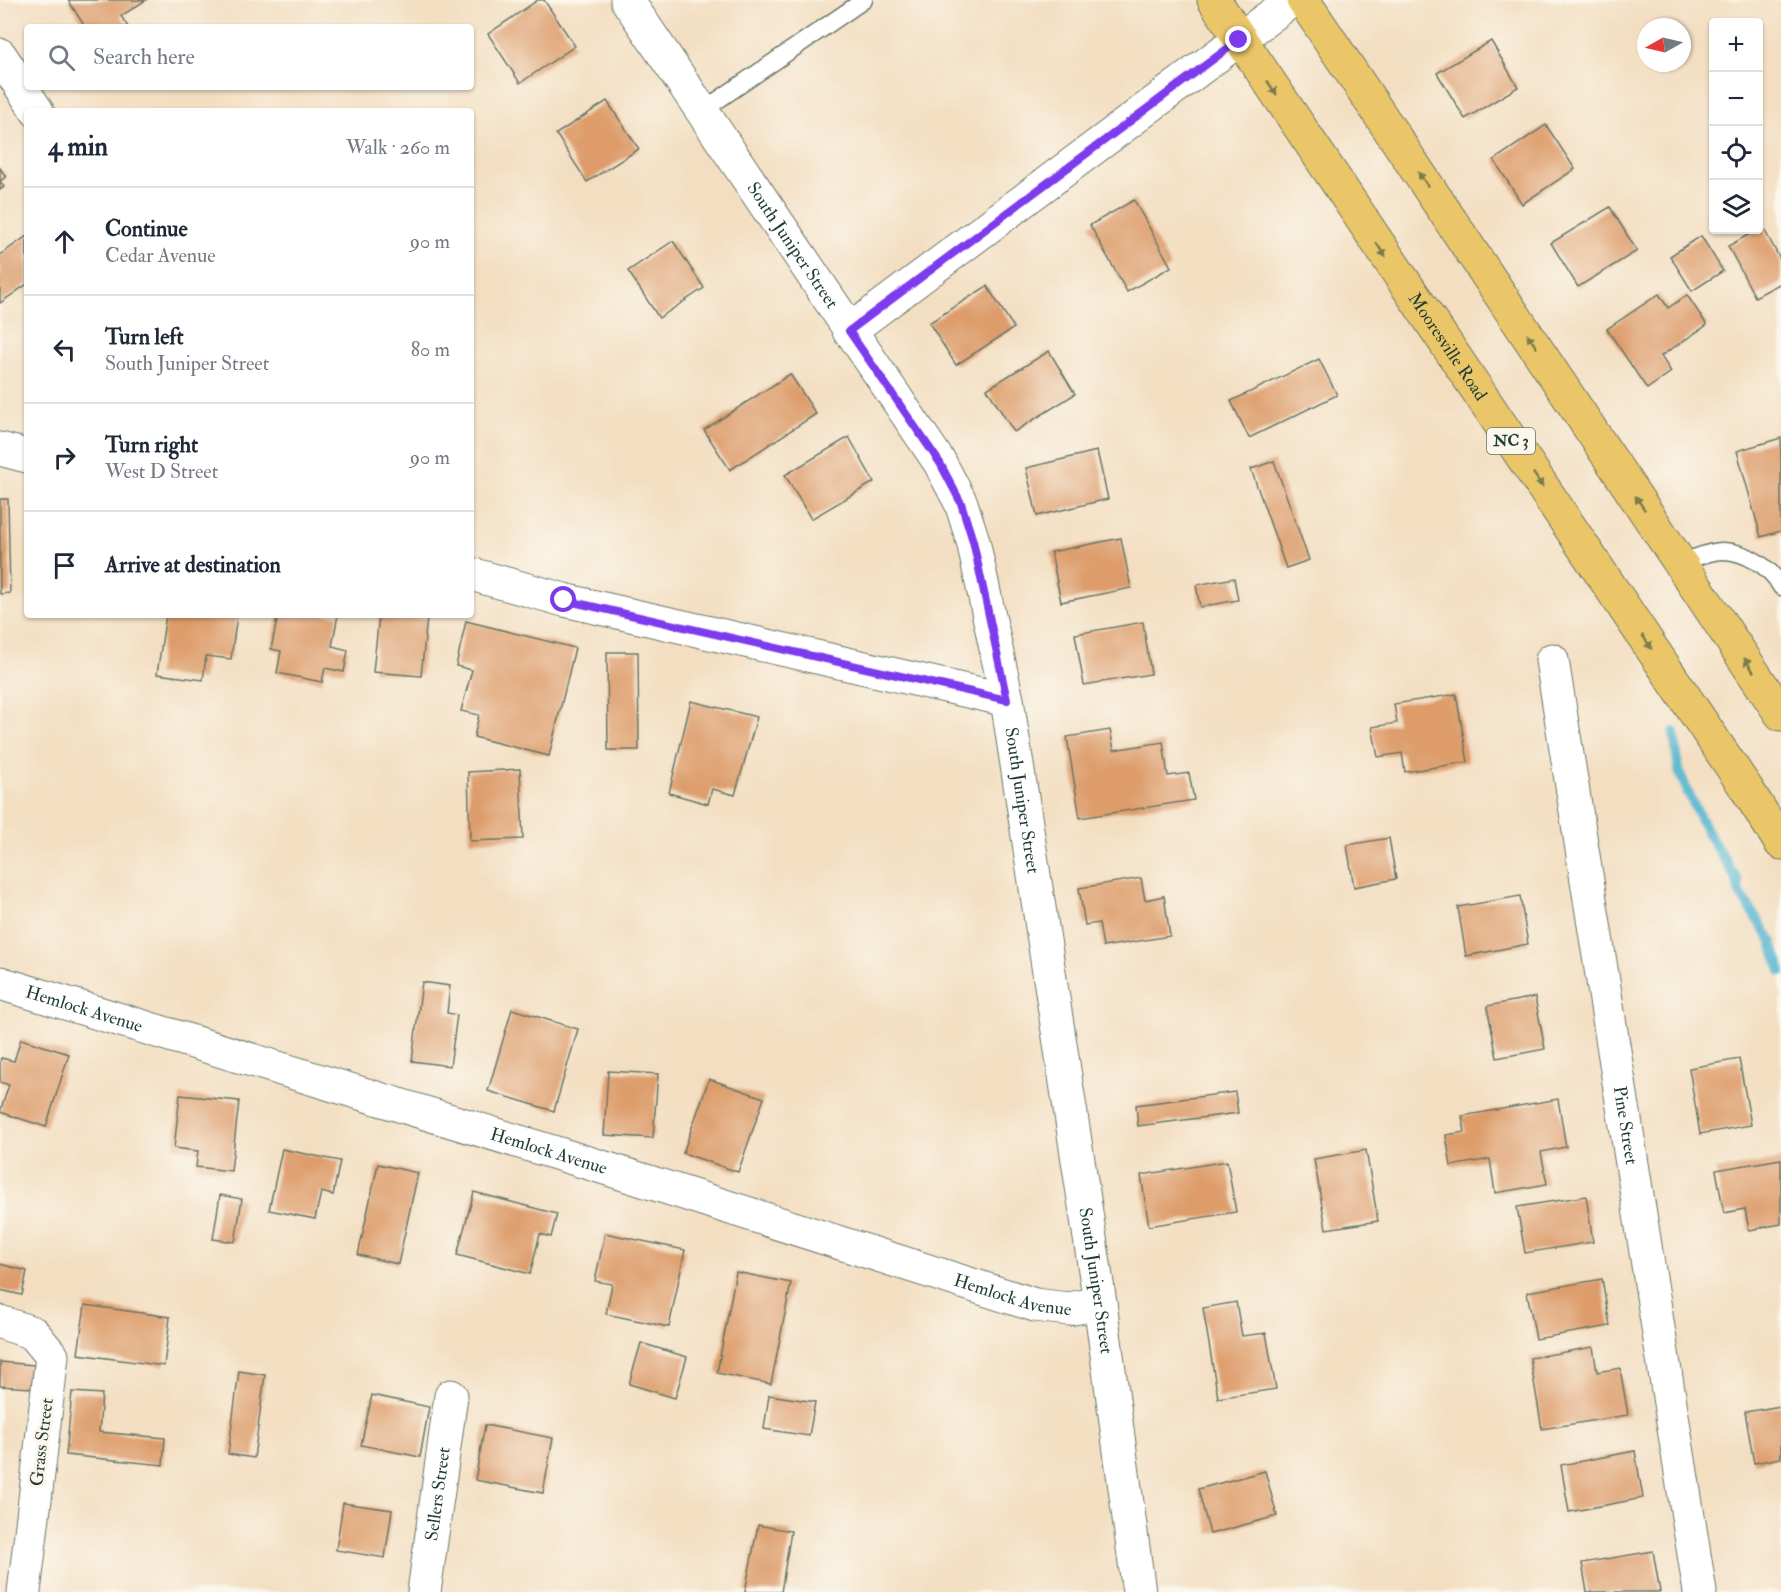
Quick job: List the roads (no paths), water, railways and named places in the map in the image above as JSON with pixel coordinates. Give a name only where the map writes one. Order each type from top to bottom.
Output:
[{"type":"main road","name":"Mooresville Road","points":[[1214,0],[1781,843]]},
{"type":"main road","points":[[1303,0],[1780,710]]},
{"type":"street","name":"South Juniper Street","points":[[627,0],[940,463],[961,503],[973,541],[1007,700],[1100,1303],[1139,1592]]},
{"type":"street","points":[[849,331],[1292,0]]},
{"type":"street","points":[[0,55],[35,108]]},
{"type":"street","points":[[0,449],[24,455]]},
{"type":"street","points":[[474,575],[564,600],[1007,700]]},
{"type":"street","name":"Pine Street","points":[[1552,660],[1700,1592]]},
{"type":"street","name":"Hemlock Avenue","points":[[0,983],[593,1164],[1035,1305],[1068,1309],[1100,1303]]},
{"type":"street","name":"Grass Street","points":[[0,1322],[33,1333],[52,1356],[24,1592]]},
{"type":"street","name":"Sellers Street","points":[[424,1592],[451,1396]]},
{"type":"lane","points":[[702,111],[864,0]]},
{"type":"lane","points":[[1680,563],[1722,551],[1753,558],[1776,576],[1781,586]]},
{"type":"waterway","points":[[1674,732],[1679,771],[1689,795],[1707,832],[1737,880],[1739,892],[1771,940],[1781,971]]}]
